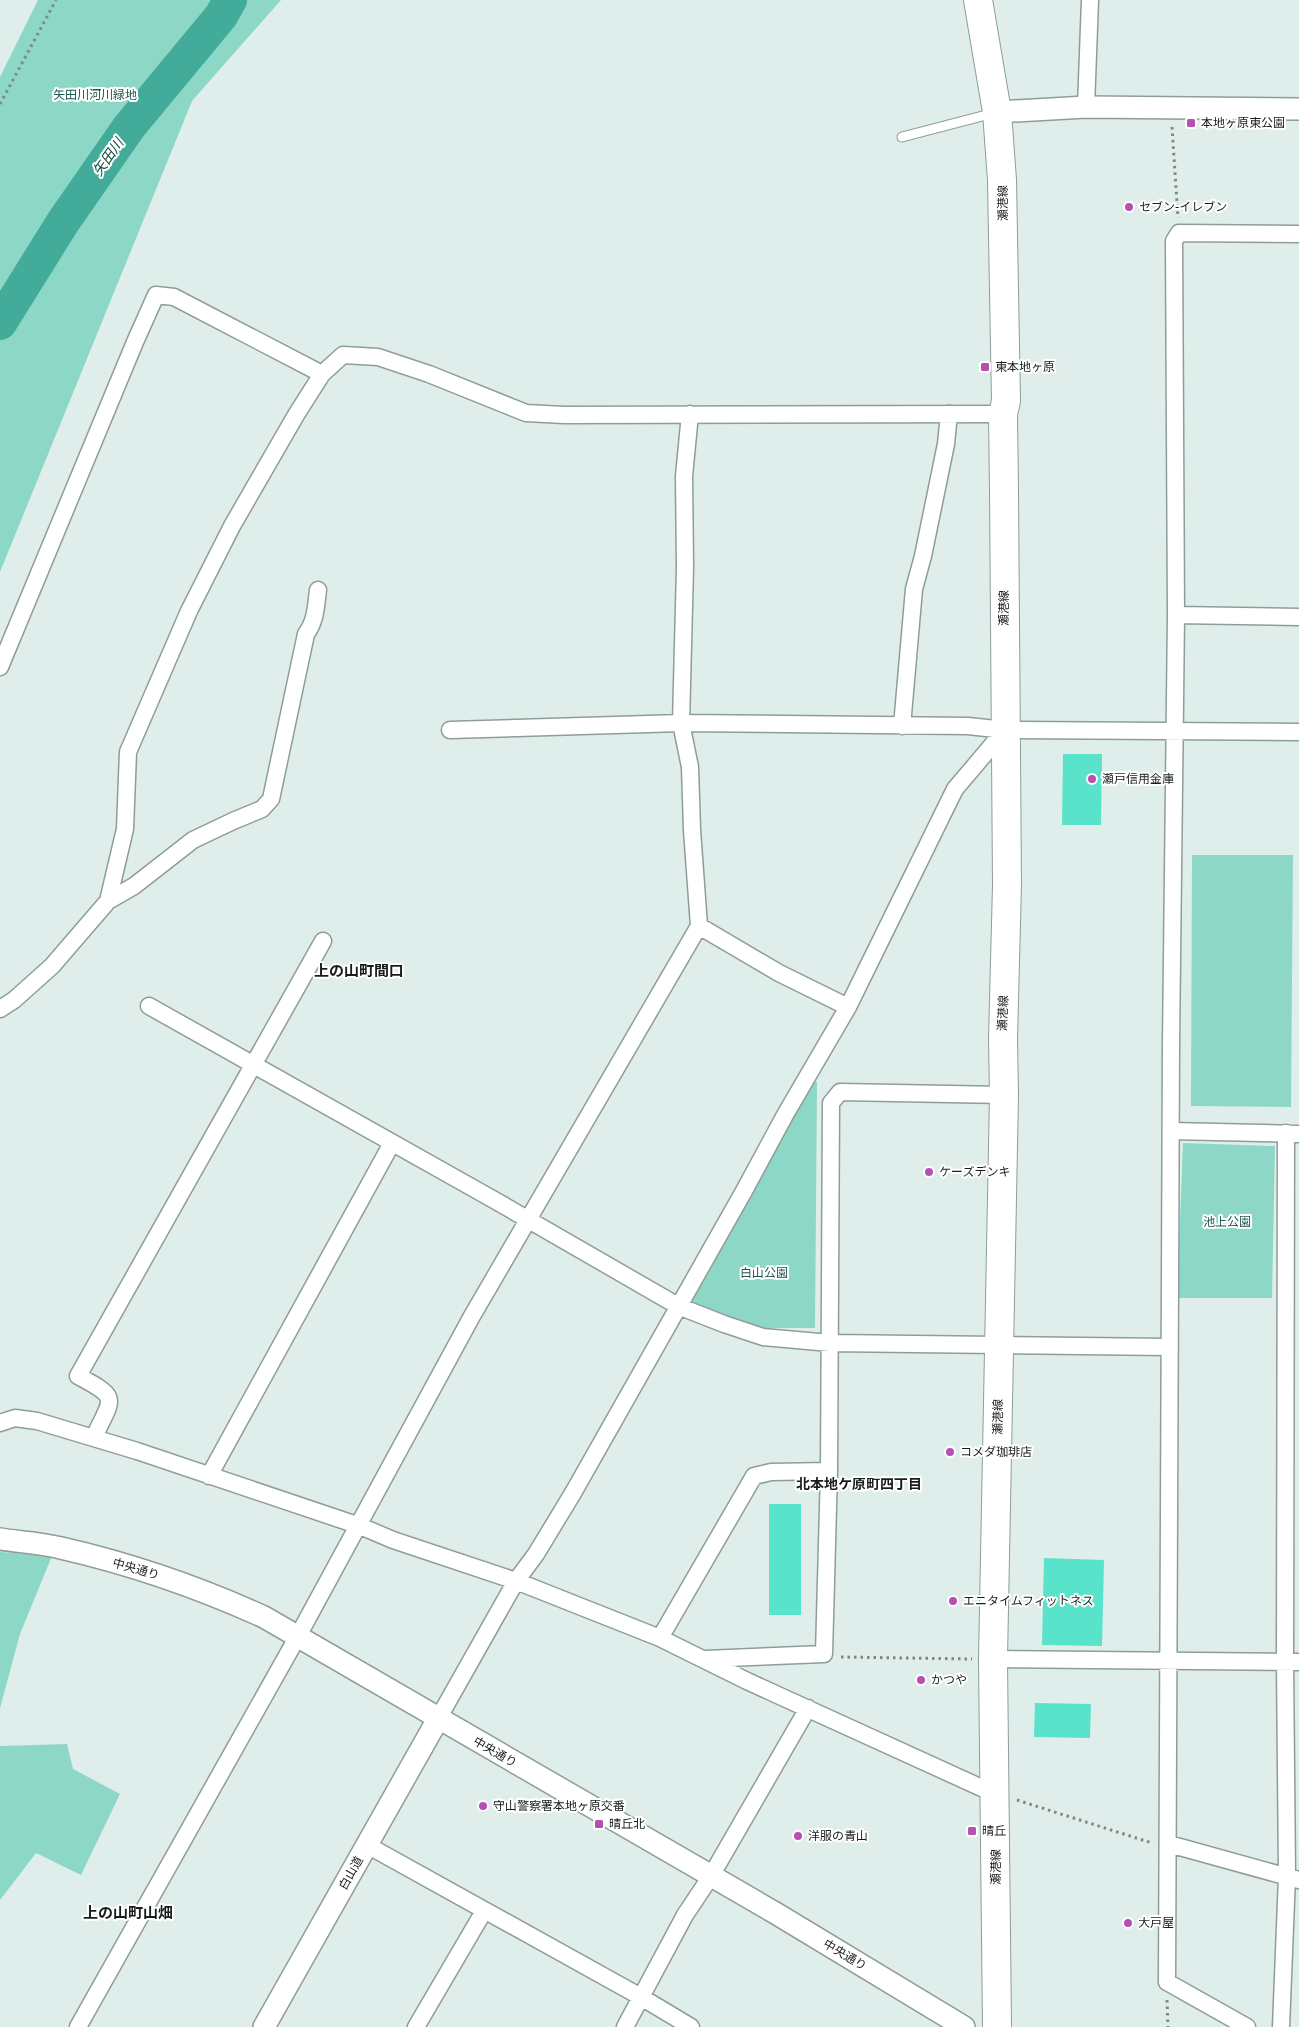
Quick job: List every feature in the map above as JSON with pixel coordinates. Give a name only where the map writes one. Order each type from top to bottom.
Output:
[{"type":"highway","name":"瀬港線","points":[[978,0],[997,112],[1002,180],[1006,400],[1003,414],[1007,885],[993,1659],[997,2027]]},
{"type":"street","points":[[1086,108],[1090,0]]},
{"type":"street","points":[[997,112],[1086,108],[1299,109]]},
{"type":"street","points":[[1247,2027],[1167,1982],[1171,1131],[1176,616],[1174,240],[1178,232],[1299,234]]},
{"type":"street","points":[[0,667],[156,295],[174,298],[322,374]]},
{"type":"street","points":[[108,901],[125,829],[128,752],[189,611],[232,526],[322,374],[343,355],[378,357],[429,374],[526,413],[1003,414]]},
{"type":"street","points":[[78,2027],[360,1526],[468,1325],[699,926],[692,830],[690,767],[681,722],[686,567],[684,476],[690,414]]},
{"type":"street","points":[[902,726],[914,589],[923,556],[946,444],[949,414]]},
{"type":"street","points":[[0,1008],[14,1000],[52,966],[108,901],[134,886],[194,840],[233,820],[262,809],[272,799],[306,634],[311,628],[314,618],[318,590]]},
{"type":"street","points":[[1176,616],[1299,617]]},
{"type":"street","points":[[450,730],[681,722],[968,726],[1005,730],[1299,732]]},
{"type":"street","points":[[438,1719],[516,1581],[536,1554],[573,1494],[785,1115],[848,1007],[955,789],[1005,730]]},
{"type":"street","points":[[699,926],[779,973],[848,1007]]},
{"type":"street","points":[[94,1438],[109,1405],[109,1395],[104,1390],[78,1376],[323,941]]},
{"type":"street","points":[[149,1006],[678,1306],[724,1324],[763,1337],[830,1343],[1170,1347]]},
{"type":"street","points":[[702,1660],[824,1654],[829,1471],[831,1103],[840,1092],[1004,1095]]},
{"type":"street","points":[[1171,1131],[1292,1134],[1293,1878],[1281,2027]]},
{"type":"street","points":[[209,1476],[392,1143]]},
{"type":"street","points":[[0,1423],[15,1418],[37,1421],[94,1438],[360,1526],[393,1540],[516,1581],[660,1638],[702,1660],[995,1794]]},
{"type":"street","points":[[660,1638],[754,1476],[771,1472],[829,1471]]},
{"type":"street","name":"中央通り","points":[[0,1539],[59,1548],[151,1572],[224,1599],[264,1617],[711,1876],[964,2027]]},
{"type":"street","points":[[993,1659],[1292,1662]]},
{"type":"street","points":[[625,2027],[685,1915],[711,1876],[808,1708]]},
{"type":"street","name":"白山道","points":[[264,2027],[438,1719]]},
{"type":"street","points":[[367,1845],[641,1997],[691,2027]]},
{"type":"street","points":[[1169,1846],[1293,1878]]},
{"type":"street","points":[[422,2025],[484,1911]]},
{"type":"lane","points":[[902,137],[997,112]]},
{"type":"path","points":[[0,104],[56,0]]},
{"type":"path","points":[[1170,108],[1178,232]]},
{"type":"path","points":[[824,1650],[838,1657],[993,1659]]},
{"type":"path","points":[[995,1794],[1169,1846]]},
{"type":"path","points":[[1167,1982],[1168,2027]]},
{"type":"green space","name":"矢田川河川緑地","points":[[38,0],[281,0],[192,101],[0,572],[0,77]]},
{"type":"green space","points":[[1192,855],[1293,855],[1291,1107],[1191,1106]]},
{"type":"green space","name":"白山公園","points":[[811,1082],[817,1082],[815,1328],[765,1328],[686,1305]]},
{"type":"green space","name":"池上公園","points":[[1183,1143],[1275,1146],[1272,1298],[1177,1298]]},
{"type":"green space","points":[[0,1552],[52,1556],[20,1634],[0,1708]]},
{"type":"green space","points":[[67,1744],[73,1769],[120,1794],[81,1875],[36,1853],[0,1900],[0,1746]]},
{"type":"building","points":[[1063,754],[1102,754],[1101,825],[1062,825]]},
{"type":"building","points":[[769,1504],[801,1504],[801,1615],[769,1615]]},
{"type":"building","points":[[1044,1558],[1104,1560],[1102,1646],[1042,1645]]},
{"type":"building","points":[[1035,1703],[1091,1704],[1090,1738],[1034,1737]]},
{"type":"waterway","name":"矢田川","points":[[0,323],[63,222],[129,127],[221,16],[230,0]]},
{"type":"place","name":"本地ヶ原東公園","points":[[1191,123]]},
{"type":"place","name":"セブン-イレブン","points":[[1129,207]]},
{"type":"place","name":"東本地ヶ原","points":[[985,367]]},
{"type":"place","name":"瀬戸信用金庫","points":[[1092,779]]},
{"type":"place","name":"ケーズデンキ","points":[[929,1172]]},
{"type":"place","name":"コメダ珈琲店","points":[[950,1452]]},
{"type":"place","name":"エニタイムフィットネス","points":[[953,1601]]},
{"type":"place","name":"かつや","points":[[921,1680]]},
{"type":"place","name":"守山警察署本地ヶ原交番","points":[[483,1806]]},
{"type":"place","name":"晴丘北","points":[[599,1824]]},
{"type":"place","name":"晴丘","points":[[972,1831]]},
{"type":"place","name":"洋服の青山","points":[[798,1836]]},
{"type":"place","name":"大戸屋","points":[[1128,1923]]},
{"type":"district","name":"上の山町間口","points":[[359,971]]},
{"type":"district","name":"北本地ケ原町四丁目","points":[[859,1484]]},
{"type":"district","name":"上の山町山畑","points":[[128,1913]]}]
